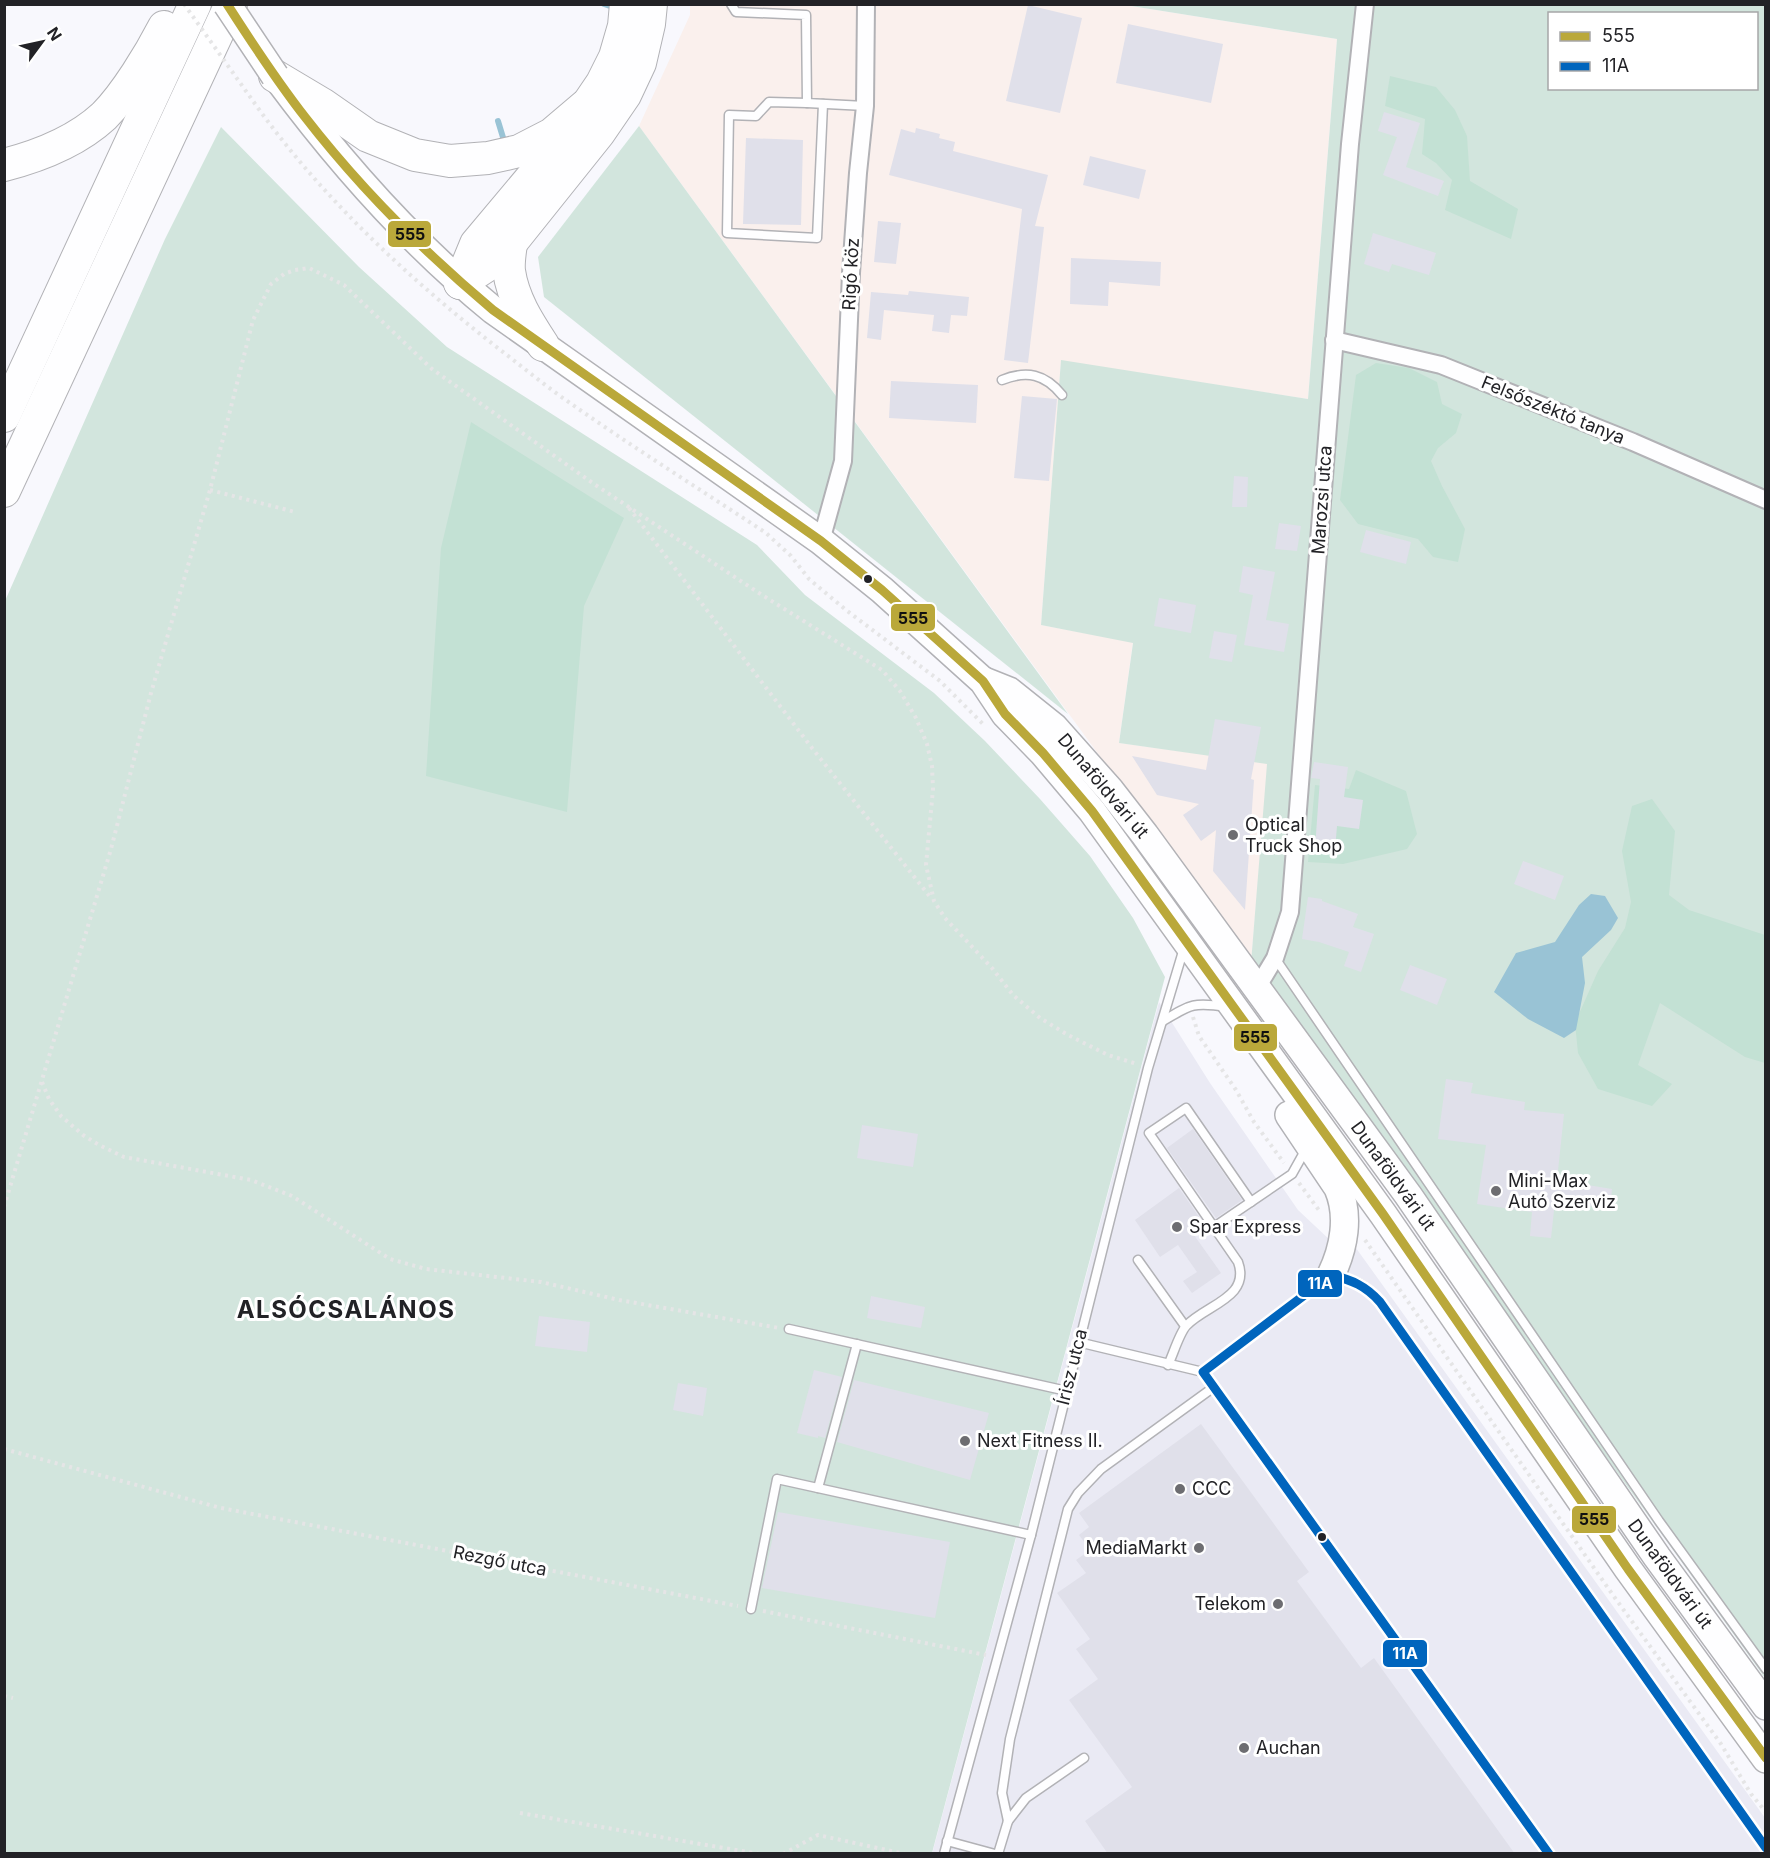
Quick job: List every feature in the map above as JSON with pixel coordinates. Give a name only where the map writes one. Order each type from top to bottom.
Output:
[{"type":"highway","points":[[4,165],[35,157],[57,146],[84,131],[104,115],[129,85],[155,45],[175,4]]},
{"type":"highway","points":[[4,416],[195,4]]},
{"type":"highway","points":[[4,491],[226,14],[237,4]]},
{"type":"highway","points":[[460,283],[476,244],[564,139],[602,83],[615,57],[624,26],[626,4]]},
{"type":"highway","points":[[460,283],[486,266],[511,243],[599,133],[625,94],[640,63],[651,4]]},
{"type":"highway","points":[[275,76],[368,135],[415,155],[450,161],[488,158],[519,151],[552,134],[585,106]]},
{"type":"highway","points":[[511,243],[509,269],[515,296],[527,321],[543,345]]},
{"type":"main road","name":"Dunaföldvári út","points":[[226,14],[348,170],[460,283],[493,310],[821,541],[913,617],[983,681],[1005,714],[1043,753],[1092,811],[1383,1214],[1628,1569],[1766,1759]]},
{"type":"main road","name":"Dunaföldvári út","points":[[983,681],[1009,691],[1054,727],[1110,790],[1145,835],[1408,1195],[1657,1557],[1766,1706]]},
{"type":"main road","points":[[1257,988],[1257,1006],[1288,1062],[1288,1084]]},
{"type":"main road","points":[[1238,1015],[1257,1067],[1338,1188],[1343,1204],[1344,1228],[1341,1255],[1331,1275]]},
{"type":"street","name":"Rigó köz","points":[[821,541],[843,462],[851,273],[865,106],[866,4]]},
{"type":"street","name":"Marozsi utca","points":[[1257,988],[1275,958],[1290,912],[1350,144],[1365,4]]},
{"type":"street","name":"Felsőszéktó tanya","points":[[1335,340],[1441,365],[1633,442],[1766,500]]},
{"type":"lane","points":[[731,4],[736,12],[806,15],[807,104]]},
{"type":"lane","points":[[823,104],[817,238],[727,233],[729,115],[756,116],[769,102],[807,104],[823,104],[865,106]]},
{"type":"lane","points":[[1002,380],[1015,375],[1030,374],[1052,384],[1062,395]]},
{"type":"lane","name":"Írisz utca","points":[[944,1854],[1031,1535],[1148,1068],[1186,942]]},
{"type":"lane","points":[[1275,958],[1659,1521],[1766,1669]]},
{"type":"lane","points":[[1163,1021],[1190,1005],[1207,1004],[1238,1015]]},
{"type":"lane","points":[[1168,1365],[1185,1326],[1234,1291],[1240,1282],[1241,1272],[1238,1262],[1149,1133],[1186,1108],[1251,1202]]},
{"type":"lane","points":[[1214,1227],[1292,1174],[1309,1144]]},
{"type":"lane","points":[[1138,1260],[1185,1326]]},
{"type":"lane","points":[[1203,1372],[1331,1275],[1348,1278],[1364,1285],[1380,1302],[1766,1849]]},
{"type":"lane","points":[[789,1329],[1067,1391]]},
{"type":"lane","points":[[1078,1342],[1203,1372],[1549,1854]]},
{"type":"lane","points":[[818,1488],[857,1344]]},
{"type":"lane","points":[[1008,1821],[1002,1793],[1010,1739],[1064,1517],[1078,1493],[1101,1469],[1214,1388]]},
{"type":"lane","points":[[751,1609],[777,1479],[1031,1535]]},
{"type":"lane","points":[[947,1841],[997,1854],[1008,1821],[1026,1798],[1084,1758]]},
{"type":"path","points":[[184,4],[285,146],[389,257],[478,333],[568,402],[766,533],[791,556],[809,579],[940,681],[987,729]]},
{"type":"path","points":[[4,1207],[111,849],[151,693],[210,490],[253,320],[271,284],[284,274],[295,270],[309,268],[344,285],[432,369],[627,506],[762,595],[882,670],[900,691],[916,718],[927,744],[932,766],[933,789],[926,865],[934,901]]},
{"type":"path","points":[[210,490],[295,512]]},
{"type":"path","points":[[627,506],[945,918],[992,968],[1013,995],[1040,1018],[1068,1035],[1108,1055],[1148,1068]]},
{"type":"path","points":[[1190,1005],[1199,1036],[1236,1090],[1254,1122],[1323,1216],[1362,1236],[1614,1598],[1721,1744],[1750,1794],[1766,1812]]},
{"type":"path","points":[[42,1081],[49,1099],[61,1116],[82,1135],[99,1145],[124,1156],[251,1180],[292,1196],[390,1259],[426,1269],[541,1282],[619,1300],[789,1329]]},
{"type":"path","name":"Rezgő utca","points":[[4,1449],[221,1508],[998,1658]]},
{"type":"path","points":[[4,1696],[13,1698]]},
{"type":"path","points":[[520,1813],[759,1854]]},
{"type":"path","points":[[783,1854],[818,1835],[905,1854]]},
{"type":"shaded area","points":[[690,5],[1125,5],[1337,39],[1308,399],[1061,361],[1041,625],[1133,642],[1119,743],[1268,763],[1251,963],[639,126],[690,15]]},
{"type":"shaded area","points":[[1125,5],[1765,5],[1765,1678],[1251,963],[1267,764],[1119,743],[1133,643],[1041,625],[1061,360],[1308,399],[1337,39]]},
{"type":"shaded area","points":[[639,126],[1068,714],[544,297],[538,257]]},
{"type":"shaded area","points":[[221,127],[359,267],[447,347],[757,545],[805,595],[934,693],[985,741],[1090,856],[1133,918],[1165,977],[932,1853],[5,1854],[5,601],[165,239]]},
{"type":"shaded area","points":[[1159,1002],[1210,1083],[1298,1210],[1331,1241],[1356,1248],[1765,1818],[1765,1853],[932,1854]]},
{"type":"green space","points":[[1390,76],[1436,87],[1455,110],[1467,136],[1470,181],[1518,209],[1511,239],[1445,210],[1452,180],[1436,163],[1422,154],[1425,119],[1385,106]]},
{"type":"green space","points":[[1376,363],[1409,368],[1437,382],[1442,404],[1462,414],[1456,433],[1438,448],[1431,461],[1465,529],[1458,562],[1433,557],[1418,539],[1358,524],[1340,500],[1356,375]]},
{"type":"green space","points":[[471,422],[624,518],[584,606],[567,812],[426,776],[441,548]]},
{"type":"green space","points":[[1356,770],[1406,791],[1417,834],[1407,849],[1343,864],[1308,862],[1315,785],[1349,789]]},
{"type":"green space","points":[[1652,799],[1675,831],[1669,895],[1689,910],[1765,935],[1765,1063],[1745,1057],[1660,1003],[1638,1065],[1672,1084],[1652,1106],[1598,1089],[1578,1053],[1575,1023],[1598,971],[1625,928],[1631,902],[1622,851],[1632,806]]},
{"type":"water","points":[[1591,894],[1605,896],[1618,918],[1611,930],[1582,957],[1585,983],[1576,1030],[1564,1038],[1528,1019],[1494,992],[1516,953],[1555,942],[1579,905]]},
{"type":"building","points":[[1028,5],[1082,18],[1060,113],[1006,101]]},
{"type":"building","points":[[1128,24],[1223,44],[1211,103],[1116,83]]},
{"type":"building","points":[[1384,112],[1420,123],[1406,167],[1444,181],[1438,196],[1383,175],[1397,137],[1378,131]]},
{"type":"building","points":[[916,128],[940,134],[939,138],[955,142],[953,151],[1048,175],[1035,226],[1044,227],[1028,363],[1004,360],[1022,209],[889,175],[901,129],[915,133]]},
{"type":"building","points":[[746,138],[803,140],[801,225],[743,224]]},
{"type":"building","points":[[1090,156],[1146,170],[1139,199],[1083,185]]},
{"type":"building","points":[[878,221],[901,223],[896,264],[874,262]]},
{"type":"building","points":[[1373,233],[1436,253],[1429,275],[1392,264],[1389,272],[1364,264]]},
{"type":"building","points":[[1071,258],[1161,262],[1160,286],[1109,282],[1108,306],[1070,304]]},
{"type":"building","points":[[909,291],[969,297],[967,316],[951,315],[949,333],[932,331],[934,315],[884,310],[881,340],[867,338],[871,292],[908,295]]},
{"type":"building","points":[[891,381],[978,385],[976,423],[889,418]]},
{"type":"building","points":[[1022,396],[1057,399],[1049,481],[1014,478]]},
{"type":"building","points":[[1234,476],[1248,477],[1247,507],[1232,507]]},
{"type":"building","points":[[1279,523],[1301,526],[1297,551],[1275,549]]},
{"type":"building","points":[[1366,530],[1411,542],[1406,564],[1360,552]]},
{"type":"building","points":[[1243,566],[1275,572],[1266,620],[1289,624],[1284,652],[1244,645],[1253,595],[1239,592]]},
{"type":"building","points":[[1159,598],[1196,605],[1191,633],[1154,626]]},
{"type":"building","points":[[1214,631],[1237,635],[1232,662],[1209,658]]},
{"type":"building","name":"Optical Truck Shop","points":[[1215,719],[1261,727],[1251,779],[1254,780],[1245,910],[1213,871],[1216,830],[1201,841],[1183,815],[1199,804],[1157,795],[1132,756],[1206,770]]},
{"type":"building","points":[[1314,762],[1348,767],[1344,797],[1363,800],[1359,829],[1337,826],[1335,850],[1315,848],[1320,779],[1311,778]]},
{"type":"building","points":[[1523,861],[1564,876],[1555,900],[1514,884]]},
{"type":"building","points":[[1308,897],[1322,899],[1322,901],[1358,914],[1353,927],[1374,934],[1361,972],[1344,966],[1349,952],[1302,939]]},
{"type":"building","points":[[1410,965],[1447,979],[1437,1005],[1400,990]]},
{"type":"building","points":[[1446,1079],[1473,1083],[1471,1093],[1525,1102],[1524,1110],[1564,1114],[1557,1180],[1612,1189],[1610,1209],[1555,1201],[1551,1238],[1530,1236],[1532,1212],[1477,1204],[1486,1145],[1438,1139]]},
{"type":"building","points":[[862,1125],[918,1134],[913,1167],[857,1158]]},
{"type":"building","points":[[1193,1129],[1242,1200],[1216,1218],[1167,1148]]},
{"type":"building","points":[[1179,1188],[1206,1227],[1194,1235],[1221,1273],[1192,1293],[1183,1281],[1197,1272],[1178,1245],[1160,1257],[1135,1220]]},
{"type":"building","points":[[871,1296],[925,1307],[921,1328],[867,1318]]},
{"type":"building","points":[[539,1316],[590,1322],[587,1352],[535,1346]]},
{"type":"building","points":[[814,1370],[842,1377],[825,1438],[797,1433]]},
{"type":"building","points":[[854,1380],[989,1413],[970,1480],[837,1442]]},
{"type":"building","points":[[678,1383],[707,1388],[703,1416],[673,1410]]},
{"type":"building","points":[[1201,1424],[1309,1572],[1297,1581],[1361,1668],[1374,1658],[1515,1854],[1108,1854],[1085,1821],[1132,1787],[1069,1700],[1098,1679],[1076,1649],[1090,1639],[1057,1593],[1086,1573],[1076,1560],[1090,1550],[1079,1535],[1089,1527],[1079,1513]]},
{"type":"building","points":[[778,1512],[950,1542],[935,1618],[762,1588]]},
{"type":"waterway","points":[[604,4],[616,8]]},
{"type":"waterway","points":[[498,121],[505,144]]},
{"type":"transit line","name":"555","points":[[227,4],[275,76],[326,143],[370,194],[467,288],[493,310],[821,541],[882,590],[983,681],[1005,714],[1043,753],[1092,811],[1383,1214],[1628,1569],[1766,1758]]},
{"type":"transit line","name":"11A","points":[[1549,1854],[1203,1372],[1331,1275],[1358,1284],[1380,1302],[1766,1848]]},
{"type":"place","name":"Optical Truck Shop","points":[[1233,835]]},
{"type":"place","name":"Mini-Max Autó Szerviz","points":[[1496,1191]]},
{"type":"place","name":"Spar Express","points":[[1177,1227]]},
{"type":"place","name":"Next Fitness II.","points":[[965,1441]]},
{"type":"place","name":"CCC","points":[[1180,1489]]},
{"type":"place","name":"MediaMarkt","points":[[1199,1548]]},
{"type":"place","name":"Telekom","points":[[1278,1604]]},
{"type":"place","name":"Auchan","points":[[1244,1748]]},
{"type":"district","name":"ALSÓCSALÁNOS","points":[[346,1310]]}]
